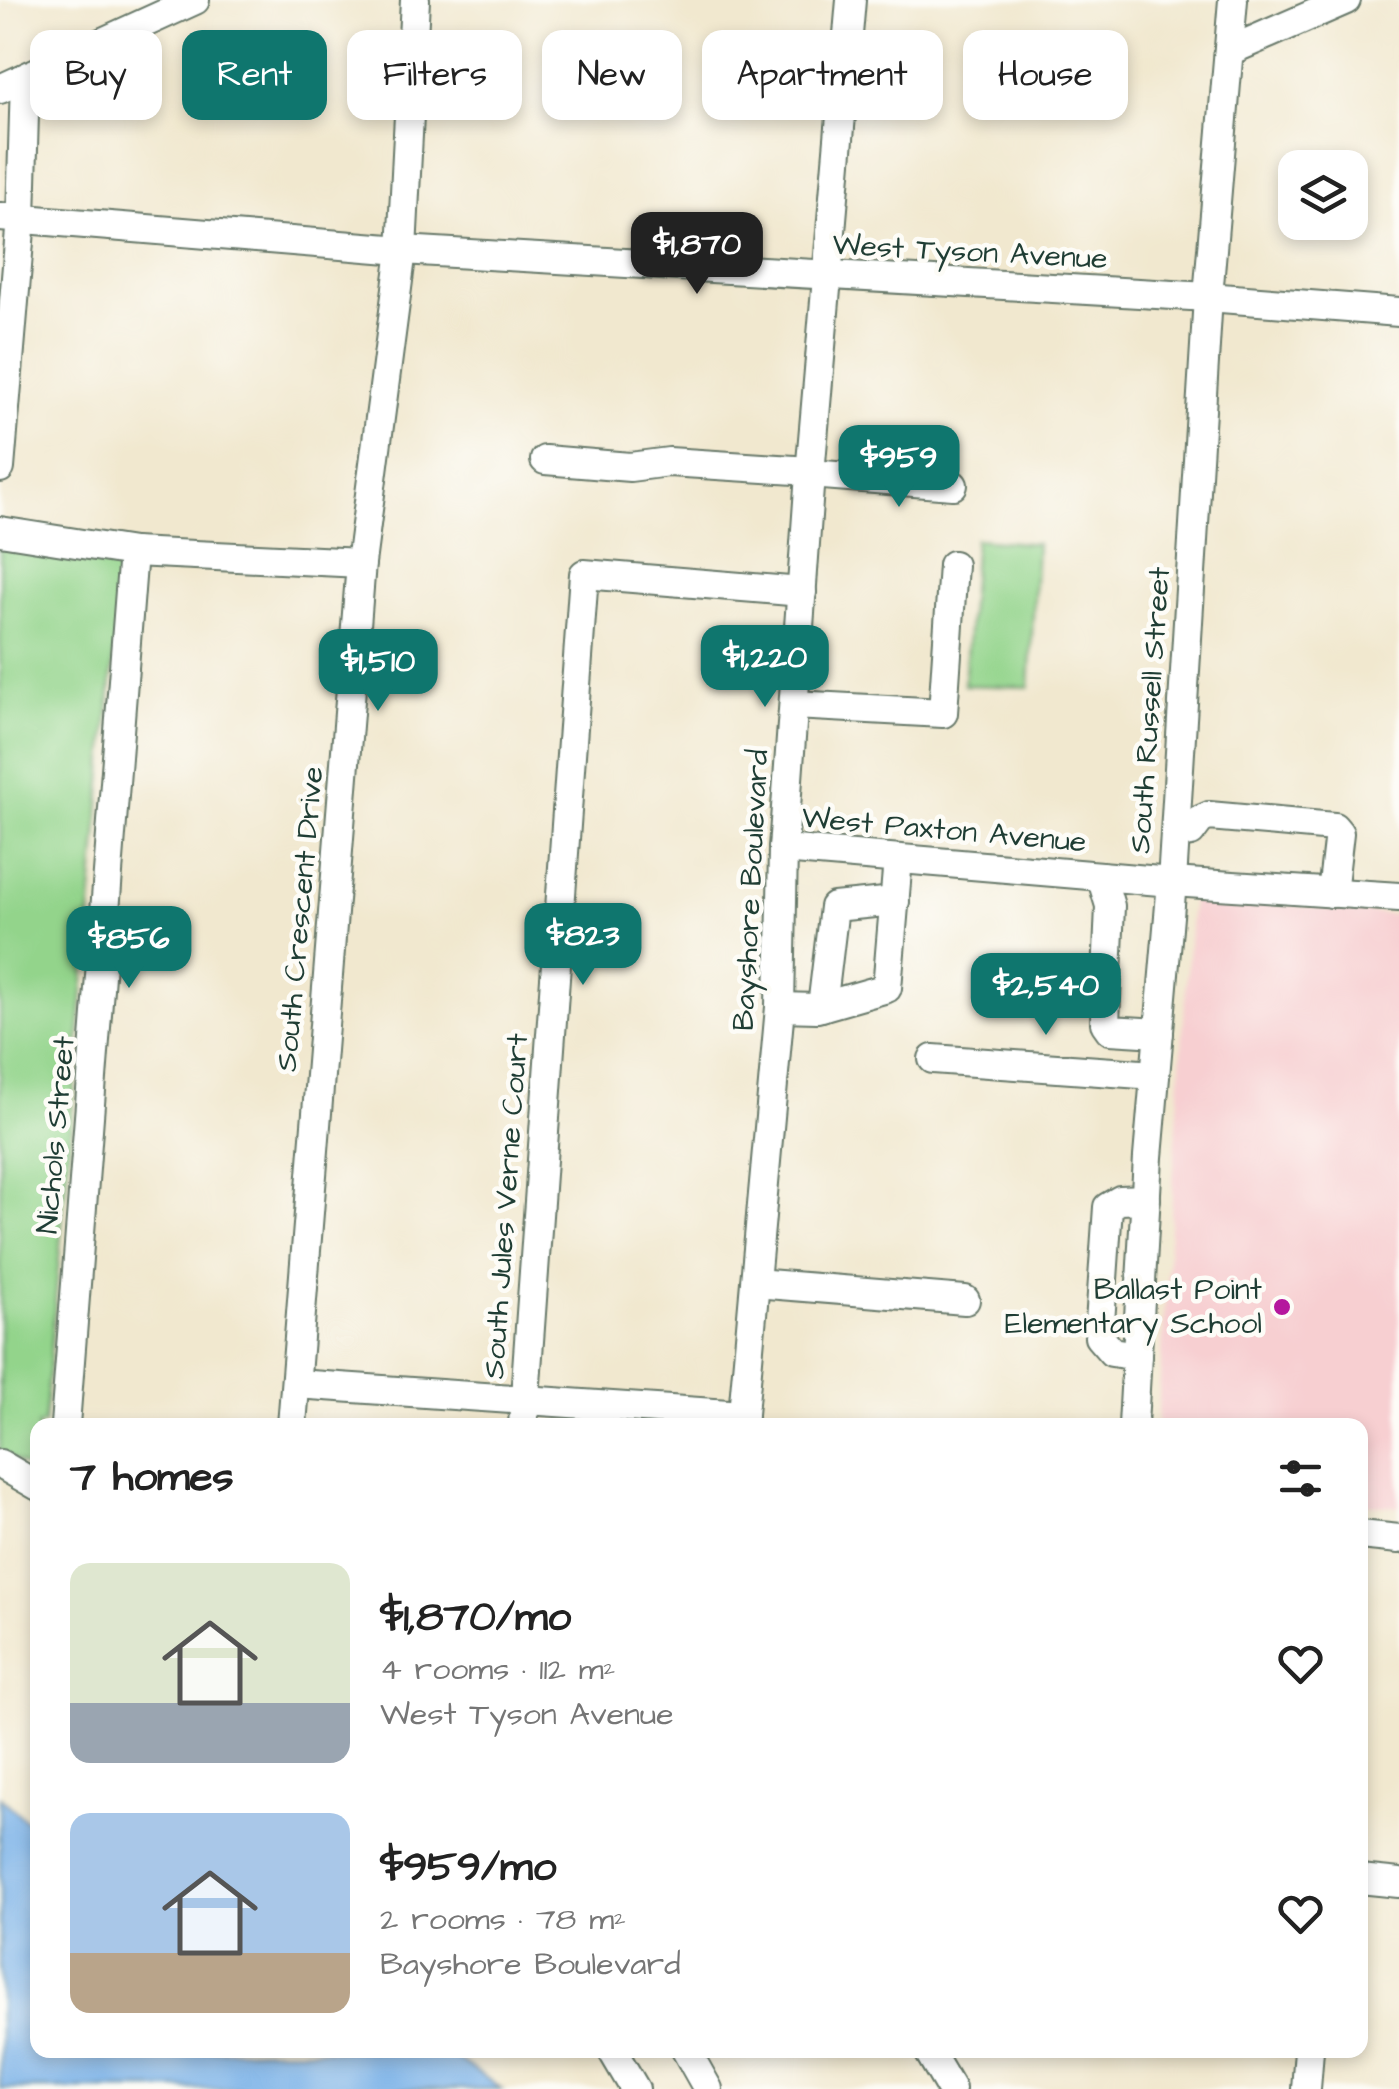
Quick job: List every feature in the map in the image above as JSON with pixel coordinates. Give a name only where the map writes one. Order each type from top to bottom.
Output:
[{"type":"street","points":[[0,468],[12,84],[194,0]]},
{"type":"street","name":"South Crescent Drive","points":[[293,1418],[362,562],[402,250],[415,0]]},
{"type":"street","name":"Bayshore Boulevard","points":[[742,1418],[780,1007],[783,849],[851,0]]},
{"type":"street","name":"South Russell Street","points":[[1134,1418],[1208,296],[1233,0]]},
{"type":"street","points":[[1228,51],[1346,0]]},
{"type":"street","name":"West Tyson Avenue","points":[[10,218],[402,250],[1208,296],[1399,312]]},
{"type":"street","points":[[545,460],[630,466],[669,462],[954,485]]},
{"type":"street","points":[[0,531],[133,552],[362,562]]},
{"type":"street","name":"Nichols Street","points":[[66,1418],[133,552]]},
{"type":"street","points":[[794,704],[943,714],[953,565]]},
{"type":"street","name":"South Jules Verne Court","points":[[524,1411],[584,574],[802,592]]},
{"type":"street","points":[[1175,835],[1190,832],[1200,820],[1210,816],[1334,827],[1339,833],[1332,893]]},
{"type":"street","name":"West Paxton Avenue","points":[[783,849],[1399,898]]},
{"type":"street","points":[[780,1007],[822,1006],[887,988],[898,859]]},
{"type":"street","points":[[1101,876],[1110,906],[1105,1024],[1110,1030],[1158,1034]]},
{"type":"street","points":[[822,1006],[834,907],[895,901]]},
{"type":"street","points":[[933,1059],[1155,1075]]},
{"type":"street","points":[[1137,1356],[1112,1352],[1099,1337],[1108,1207],[1120,1200],[1146,1200]]},
{"type":"street","points":[[755,1283],[965,1300]]},
{"type":"street","points":[[296,1384],[524,1411],[694,1418]]},
{"type":"street","points":[[0,1464],[30,1481]]},
{"type":"street","points":[[1368,1536],[1399,1539]]},
{"type":"street","points":[[1368,1880],[1399,1882]]},
{"type":"street","points":[[617,2058],[635,2089]]},
{"type":"street","points":[[691,2058],[709,2089]]},
{"type":"street","points":[[705,2058],[709,2089]]},
{"type":"street","points":[[933,2058],[952,2089]]},
{"type":"street","points":[[1306,2089],[1308,2058]]},
{"type":"shaded area","name":"Ballast Point Elementary School","points":[[1192,897],[1399,915],[1399,1507],[1368,1505],[1368,1418],[1157,1418]]},
{"type":"green space","points":[[975,539],[1037,544],[1029,687],[964,685]]},
{"type":"green space","points":[[0,542],[122,561],[45,1418],[30,1418],[30,1470],[0,1451]]},
{"type":"water","points":[[0,1797],[30,1825],[30,2058],[456,2058],[502,2089],[0,2089]]},
{"type":"place","name":"Ballast Point Elementary School","points":[[1282,1307]]}]
